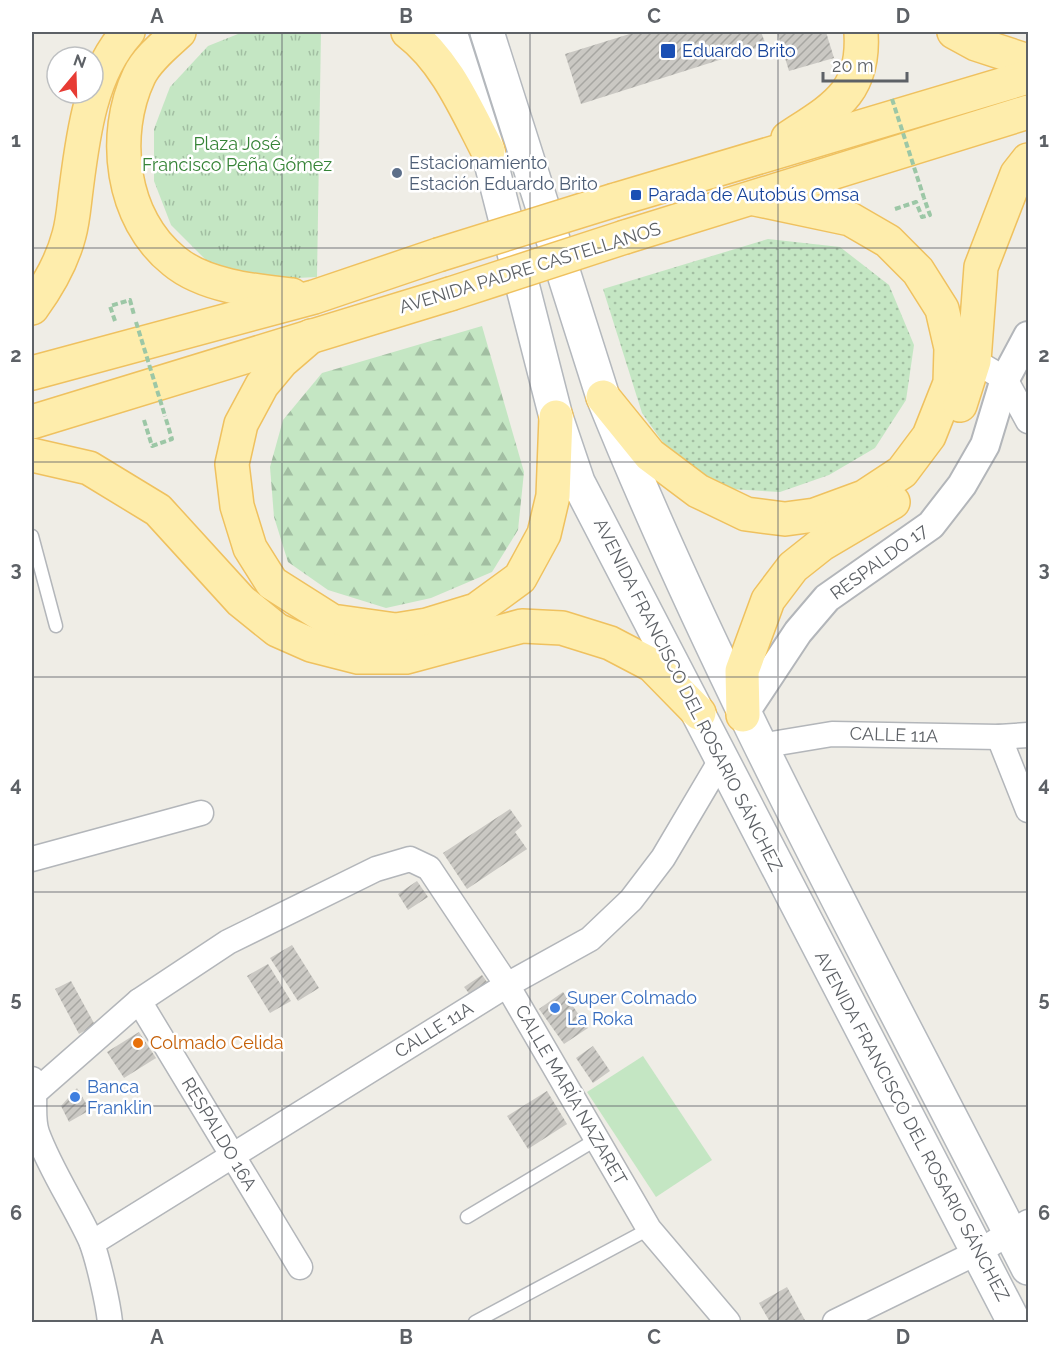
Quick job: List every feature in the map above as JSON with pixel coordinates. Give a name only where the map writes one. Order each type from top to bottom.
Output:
[{"type":"main road","points":[[32,308],[50,284],[70,235],[82,146],[93,95],[116,45],[128,32]]},
{"type":"main road","points":[[179,32],[140,75],[125,119],[124,173],[139,221],[174,261],[209,279],[240,290],[314,297]]},
{"type":"main road","points":[[408,32],[420,41],[448,76],[488,151]]},
{"type":"main road","name":"AVENIDA FRANCISCO DEL ROSARIO SÁNCHEZ","points":[[450,32],[488,151],[556,417],[578,482],[1014,1323]]},
{"type":"main road","name":"AVENIDA FRANCISCO DEL ROSARIO SÁNCHEZ","points":[[487,32],[603,397],[743,715],[1020,1228],[1029,1268]]},
{"type":"main road","points":[[757,158],[836,107],[852,85],[863,58],[861,32]]},
{"type":"main road","points":[[954,32],[976,44],[1029,60]]},
{"type":"main road","name":"AVENIDA PADRE CASTELLANOS","points":[[32,374],[314,297],[438,255],[615,200],[1029,77]]},
{"type":"main road","name":"AVENIDA PADRE CASTELLANOS","points":[[32,422],[450,294],[1029,112]]},
{"type":"main road","points":[[743,715],[742,671],[768,600],[793,567],[822,544],[908,493],[951,434],[962,354],[981,267],[1017,174],[1029,160]]},
{"type":"main road","points":[[603,397],[650,455],[698,491],[746,514],[785,519],[815,515],[864,497],[902,472],[929,436],[962,354],[942,309],[918,271],[888,241],[850,219],[755,199]]},
{"type":"main road","points":[[310,336],[282,361],[262,385],[241,424],[232,464],[237,506],[255,557],[272,583],[332,621],[396,630],[427,625],[476,610],[520,578],[544,534],[553,496],[556,417]]},
{"type":"main road","points":[[32,455],[89,468],[158,510],[241,600],[276,630],[311,645],[358,657],[406,657],[522,626],[562,628],[610,643],[652,665],[699,713]]},
{"type":"street","name":"RESPALDO 17","points":[[743,715],[798,632],[827,598],[931,525],[962,485],[985,444],[1005,379],[1029,336]]},
{"type":"street","points":[[962,354],[1005,379],[1029,421]]},
{"type":"street","name":"CALLE 11A","points":[[760,746],[832,734],[999,737],[1029,735]]},
{"type":"street","points":[[999,737],[1029,810]]},
{"type":"street","name":"CALLE 11A","points":[[92,1243],[507,985],[590,939],[632,900],[663,858],[721,760]]},
{"type":"street","points":[[32,859],[201,813]]},
{"type":"street","name":"CALLE MARÍA NAZARET","points":[[139,1000],[228,942],[376,869],[410,859],[421,862],[429,868],[507,985],[649,1229],[728,1323]]},
{"type":"street","points":[[104,1321],[92,1243],[51,1168],[36,1130],[33,1088],[139,1000]]},
{"type":"street","name":"RESPALDO 16A","points":[[139,1000],[300,1267]]},
{"type":"street","points":[[835,1323],[978,1252],[1020,1228]]},
{"type":"lane","points":[[32,536],[56,626]]},
{"type":"lane","points":[[467,1217],[597,1140]]},
{"type":"lane","points":[[476,1323],[649,1229]]},
{"type":"path","points":[[892,99],[930,215],[922,217],[916,202],[893,210]]},
{"type":"path","points":[[135,390],[152,446],[172,440],[136,322]]},
{"type":"green space","name":"Plaza José Francisco Peña Gómez","points":[[243,32],[321,32],[317,277],[256,280],[207,261],[171,225],[154,181],[154,129],[170,87],[208,46]]},
{"type":"green space","points":[[768,239],[840,247],[889,285],[914,345],[906,400],[875,448],[829,475],[780,492],[730,489],[674,458],[642,413],[603,289]]},
{"type":"green space","points":[[482,326],[524,472],[518,530],[492,572],[431,598],[386,608],[328,590],[288,562],[274,517],[270,467],[283,420],[322,373]]},
{"type":"green space","points":[[643,1056],[712,1160],[656,1197],[587,1092]]},
{"type":"building","name":"Eduardo Brito","points":[[636,32],[761,32],[766,45],[581,104],[565,54]]},
{"type":"building","points":[[777,32],[826,32],[834,58],[789,71]]},
{"type":"building","points":[[510,809],[522,826],[515,832],[527,849],[467,889],[443,853]]},
{"type":"building","points":[[417,881],[428,897],[408,910],[398,894]]},
{"type":"building","points":[[292,945],[319,988],[298,1001],[270,958]]},
{"type":"building","points":[[268,964],[291,1001],[270,1013],[247,976]]},
{"type":"building","points":[[482,975],[492,989],[475,1001],[464,987]]},
{"type":"building","points":[[71,981],[95,1025],[79,1034],[55,989]]},
{"type":"building","points":[[563,992],[588,1028],[564,1044],[539,1009]]},
{"type":"building","points":[[139,1032],[156,1058],[124,1078],[107,1052]]},
{"type":"building","points":[[593,1046],[610,1071],[593,1083],[576,1058]]},
{"type":"building","name":"Banca Franklin","points":[[77,1088],[90,1110],[69,1122],[61,1106]]},
{"type":"building","points":[[547,1091],[567,1124],[528,1149],[507,1116]]},
{"type":"building","points":[[787,1287],[806,1322],[770,1322],[759,1303]]},
{"type":"place","name":"Eduardo Brito","points":[[668,51]]},
{"type":"place","name":"Estacionamiento Estación Eduardo Brito","points":[[397,173]]},
{"type":"place","name":"Parada de Autobús Omsa","points":[[636,195]]},
{"type":"place","name":"Super Colmado La Roka","points":[[555,1008]]},
{"type":"place","name":"Colmado Celida","points":[[138,1043]]},
{"type":"place","name":"Banca Franklin","points":[[75,1097]]}]
